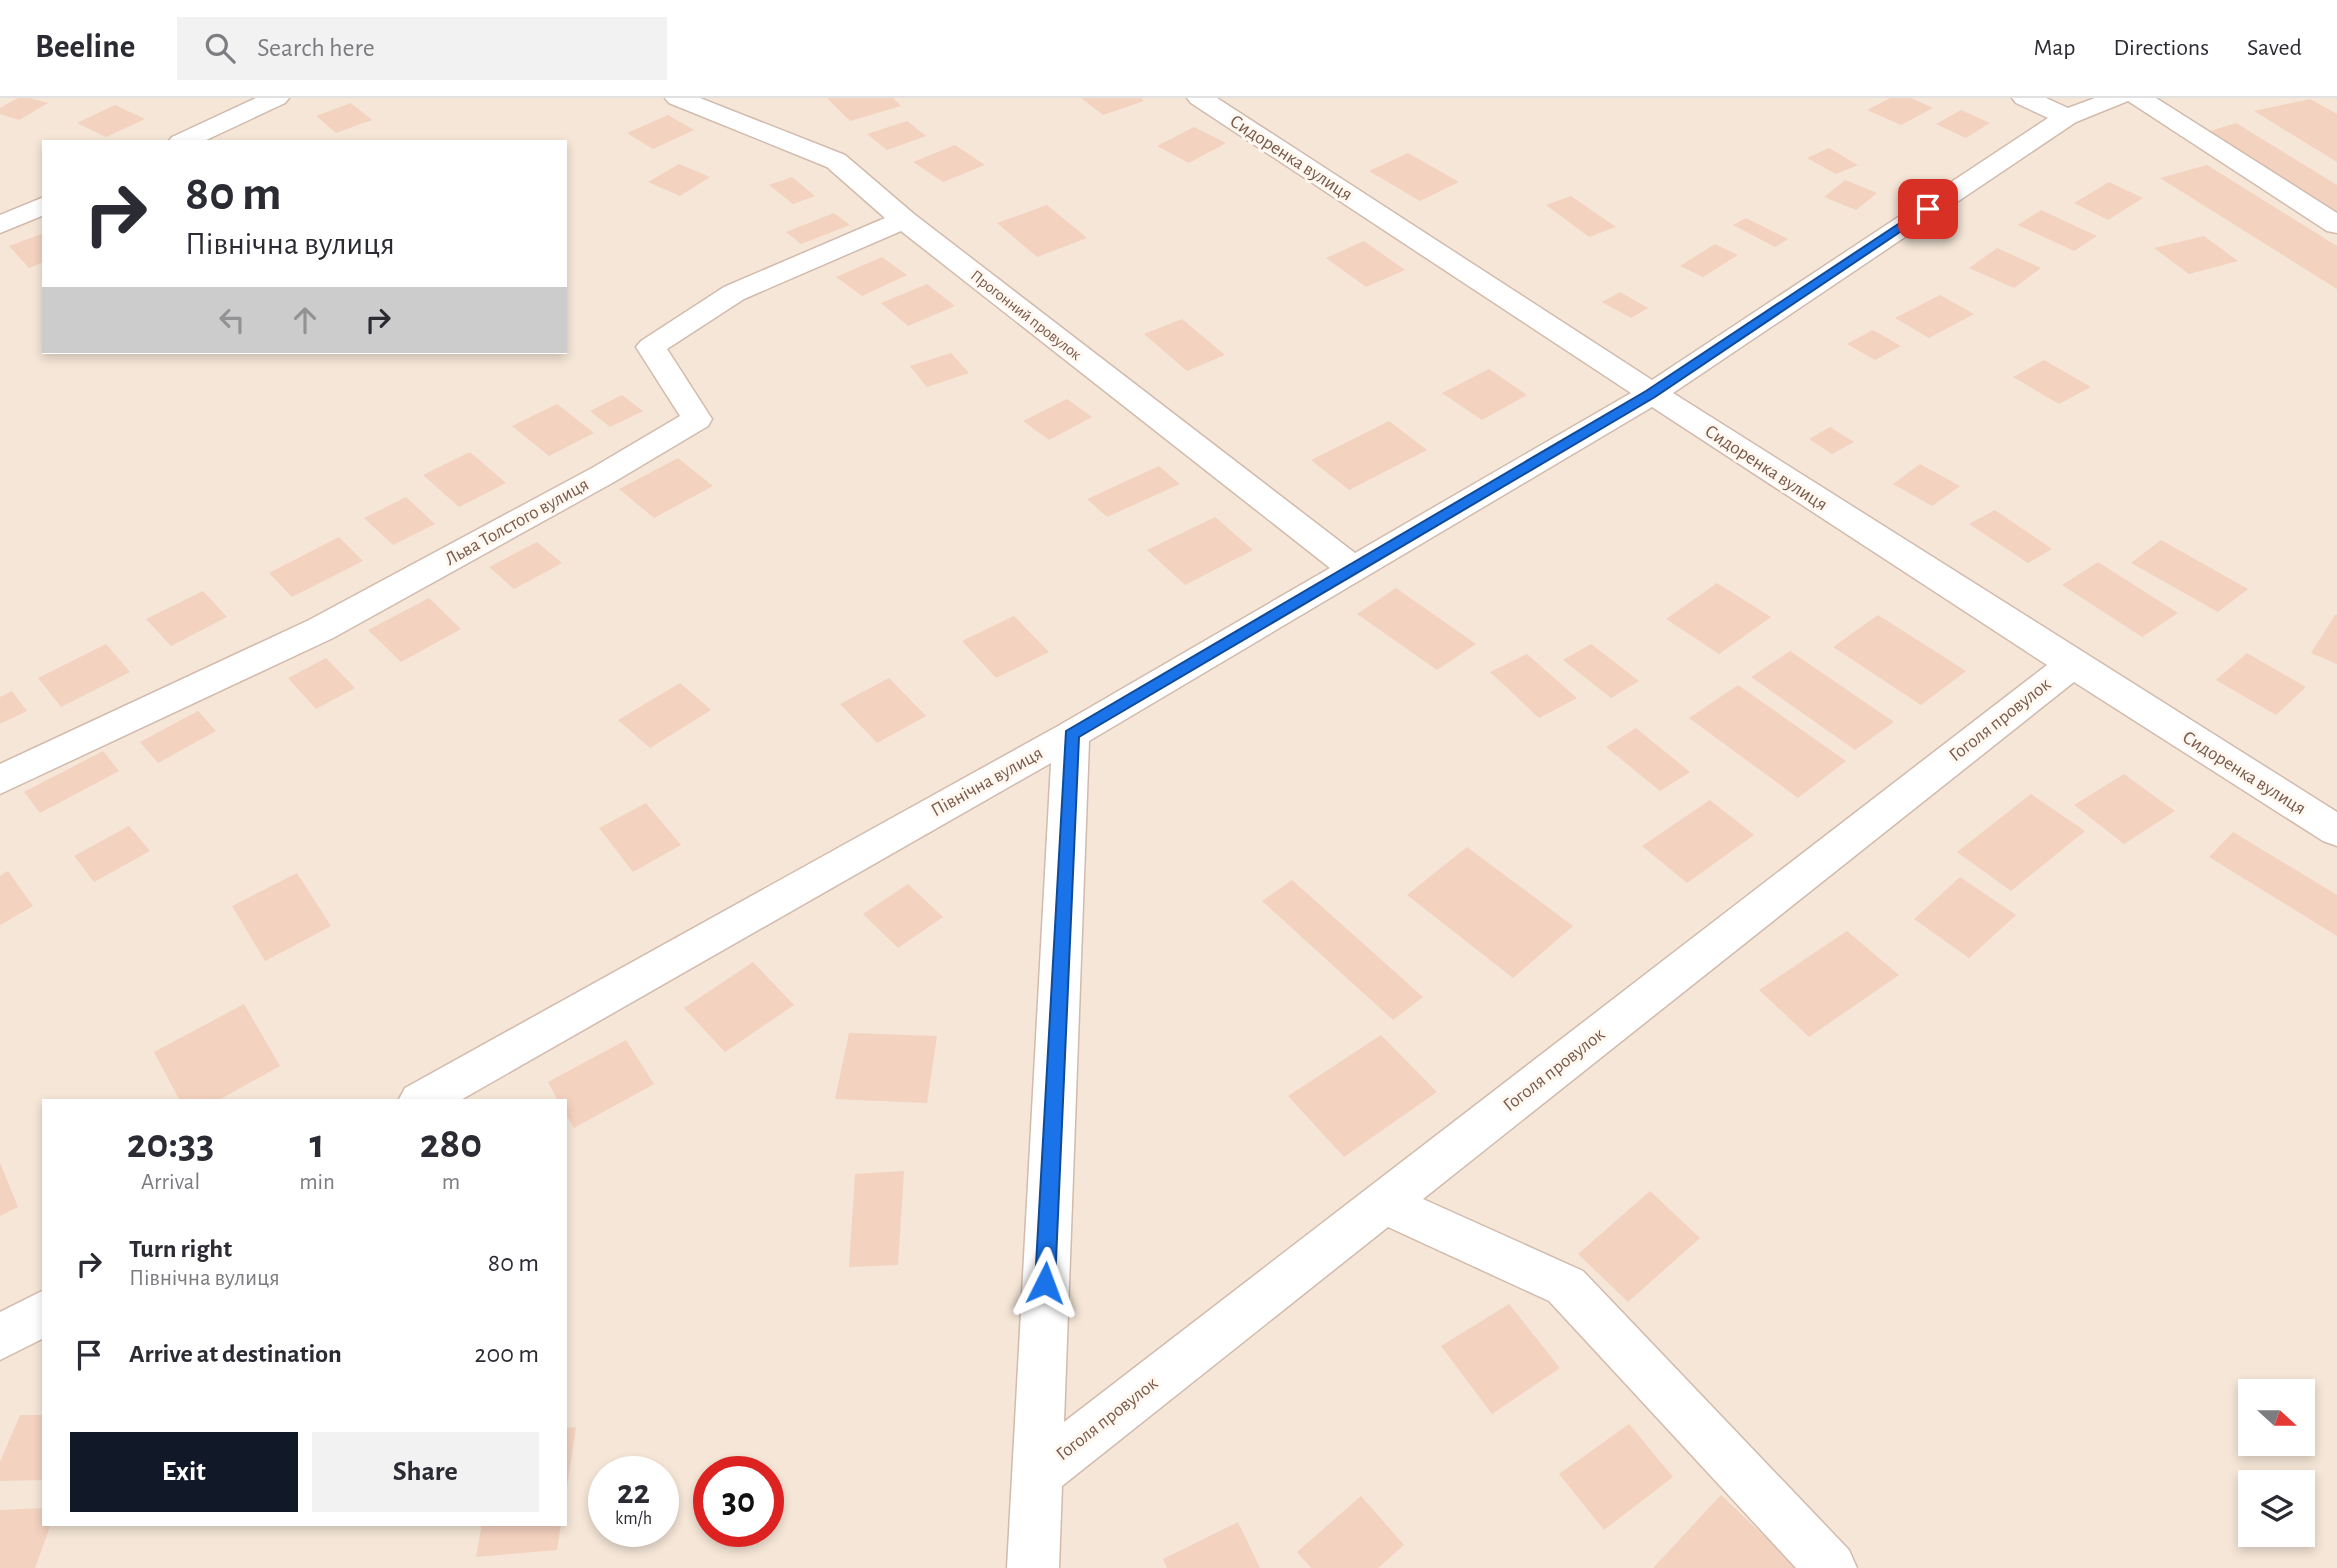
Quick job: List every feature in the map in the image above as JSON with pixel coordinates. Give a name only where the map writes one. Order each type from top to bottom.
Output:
[{"type":"street","points":[[185,140],[276,98]]},
{"type":"street","name":"Прогонний провулок","points":[[678,98],[836,161],[904,220],[1353,569]]},
{"type":"street","name":"Сидоренка вулиця","points":[[1200,98],[2071,665],[2337,831]]},
{"type":"street","points":[[2025,98],[2067,117]]},
{"type":"street","name":"Північна вулиця","points":[[424,1099],[1071,734],[1651,394],[2067,117],[2118,98]]},
{"type":"street","points":[[2139,98],[2337,225]]},
{"type":"street","points":[[0,225],[42,206]]},
{"type":"street","name":"Льва Толстого вулиця","points":[[0,780],[321,629],[603,475],[697,419],[651,347],[734,293],[904,220]]},
{"type":"street","name":"Гоголя провулок","points":[[1036,1475],[2071,665]]},
{"type":"street","points":[[1034,1568],[1036,1475],[1071,734]]},
{"type":"street","points":[[1383,1203],[1566,1286],[1831,1568]]},
{"type":"street","points":[[0,1337],[42,1313]]},
{"type":"shaded area","points":[[0,98],[2337,98],[2337,1568],[0,1568]]},
{"type":"building","points":[[18,98],[48,103],[19,120],[0,114],[0,108]]},
{"type":"building","points":[[827,98],[893,98],[901,106],[850,121]]},
{"type":"building","points":[[1081,98],[1141,98],[1144,101],[1103,115]]},
{"type":"building","points":[[1890,98],[1911,98],[1933,108],[1901,125],[1867,110]]},
{"type":"building","points":[[2310,99],[2337,114],[2337,162],[2254,111]]},
{"type":"building","points":[[351,103],[372,120],[336,133],[316,116]]},
{"type":"building","points":[[115,105],[145,119],[106,137],[77,123]]},
{"type":"building","points":[[1961,110],[1990,123],[1966,138],[1936,124]]},
{"type":"building","points":[[668,115],[694,130],[653,149],[627,133]]},
{"type":"building","points":[[907,121],[926,136],[887,150],[867,134]]},
{"type":"building","points":[[2236,123],[2337,185],[2337,214],[2207,132]]},
{"type":"building","points":[[1194,127],[1226,143],[1189,163],[1157,146]]},
{"type":"building","points":[[955,145],[985,165],[943,182],[913,162]]},
{"type":"building","points":[[1829,148],[1858,165],[1836,174],[1807,158]]},
{"type":"building","points":[[1408,153],[1459,182],[1420,201],[1369,171]]},
{"type":"building","points":[[679,164],[710,177],[680,196],[648,182]]},
{"type":"building","points":[[2207,165],[2337,246],[2337,289],[2160,178]]},
{"type":"building","points":[[792,177],[815,196],[793,204],[769,185]]},
{"type":"building","points":[[1845,180],[1877,193],[1856,210],[1824,197]]},
{"type":"building","points":[[2109,182],[2143,198],[2108,220],[2074,203]]},
{"type":"building","points":[[1571,196],[1616,227],[1589,237],[1546,205]]},
{"type":"building","points":[[1047,205],[1087,238],[1037,257],[997,223]]},
{"type":"building","points":[[2041,210],[2097,236],[2074,251],[2018,225]]},
{"type":"building","points":[[834,213],[850,225],[801,244],[786,232]]},
{"type":"building","points":[[1746,218],[1788,239],[1775,247],[1733,225]]},
{"type":"building","points":[[42,234],[42,263],[29,268],[9,246]]},
{"type":"building","points":[[2204,236],[2238,261],[2189,274],[2154,248]]},
{"type":"building","points":[[1364,241],[1405,270],[1366,287],[1326,258]]},
{"type":"building","points":[[1715,244],[1738,255],[1703,277],[1680,266]]},
{"type":"building","points":[[1997,248],[2041,268],[2014,288],[1969,268]]},
{"type":"building","points":[[882,257],[907,275],[862,296],[836,277]]},
{"type":"building","points":[[927,284],[955,306],[908,326],[881,303]]},
{"type":"building","points":[[1620,292],[1648,308],[1631,318],[1602,302]]},
{"type":"building","points":[[1940,295],[1974,314],[1929,338],[1895,318]]},
{"type":"building","points":[[1182,319],[1225,355],[1187,371],[1144,334]]},
{"type":"building","points":[[1873,330],[1901,346],[1875,360],[1847,344]]},
{"type":"building","points":[[951,353],[969,373],[927,387],[910,366]]},
{"type":"building","points":[[2044,360],[2091,387],[2059,404],[2013,377]]},
{"type":"building","points":[[1489,369],[1527,395],[1482,420],[1442,393]]},
{"type":"building","points":[[622,395],[643,411],[610,427],[590,411]]},
{"type":"building","points":[[1067,399],[1092,417],[1049,440],[1023,421]]},
{"type":"building","points":[[557,404],[594,433],[549,456],[512,426]]},
{"type":"building","points":[[1389,421],[1427,450],[1349,490],[1311,460]]},
{"type":"building","points":[[1830,427],[1854,442],[1832,454],[1809,439]]},
{"type":"building","points":[[470,452],[506,483],[459,507],[423,475]]},
{"type":"building","points":[[678,458],[713,486],[654,518],[619,489]]},
{"type":"building","points":[[1920,464],[1960,486],[1932,506],[1893,484]]},
{"type":"building","points":[[1159,466],[1180,484],[1107,517],[1087,499]]},
{"type":"building","points":[[406,497],[435,524],[393,545],[364,518]]},
{"type":"building","points":[[1995,510],[2052,549],[2028,563],[1969,524]]},
{"type":"building","points":[[1215,517],[1253,550],[1185,585],[1147,550]]},
{"type":"building","points":[[339,537],[363,561],[292,597],[269,573]]},
{"type":"building","points":[[2161,540],[2248,589],[2218,612],[2131,563]]},
{"type":"building","points":[[537,542],[562,563],[514,589],[489,567]]},
{"type":"building","points":[[2098,562],[2178,613],[2142,637],[2062,585]]},
{"type":"building","points":[[1717,583],[1771,617],[1719,654],[1666,619]]},
{"type":"building","points":[[1396,588],[1476,644],[1437,670],[1357,614]]},
{"type":"building","points":[[203,591],[227,617],[171,646],[146,619]]},
{"type":"building","points":[[429,598],[461,629],[401,662],[368,630]]},
{"type":"building","points":[[1878,615],[1966,671],[1921,705],[1833,647]]},
{"type":"building","points":[[2337,615],[2337,664],[2311,653]]},
{"type":"building","points":[[1014,616],[1049,652],[996,678],[962,641]]},
{"type":"building","points":[[106,644],[130,672],[61,707],[38,678]]},
{"type":"building","points":[[1591,644],[1639,681],[1611,698],[1563,660]]},
{"type":"building","points":[[1790,651],[1894,722],[1855,750],[1751,677]]},
{"type":"building","points":[[2247,653],[2306,687],[2276,715],[2216,680]]},
{"type":"building","points":[[1527,654],[1577,698],[1539,718],[1490,672]]},
{"type":"building","points":[[326,658],[355,688],[316,709],[288,678]]},
{"type":"building","points":[[889,678],[926,716],[877,743],[840,704]]},
{"type":"building","points":[[680,683],[711,710],[650,748],[618,720]]},
{"type":"building","points":[[1738,685],[1846,761],[1798,798],[1689,718]]},
{"type":"building","points":[[12,691],[27,711],[0,724],[0,697]]},
{"type":"building","points":[[198,711],[216,731],[158,763],[140,742]]},
{"type":"building","points":[[1636,728],[1690,772],[1660,791],[1606,747]]},
{"type":"building","points":[[103,751],[119,771],[40,813],[24,792]]},
{"type":"building","points":[[2124,774],[2175,811],[2124,844],[2074,805]]},
{"type":"building","points":[[2031,794],[2085,831],[2011,891],[1957,852]]},
{"type":"building","points":[[1710,800],[1754,835],[1687,883],[1642,846]]},
{"type":"building","points":[[646,803],[681,845],[633,872],[599,828]]},
{"type":"building","points":[[129,826],[150,851],[94,882],[74,856]]},
{"type":"building","points":[[2233,832],[2337,895],[2337,936],[2209,857]]},
{"type":"building","points":[[1467,847],[1573,926],[1513,978],[1407,895]]},
{"type":"building","points":[[8,871],[33,906],[0,925],[0,876]]},
{"type":"building","points":[[297,873],[331,926],[265,961],[232,906]]},
{"type":"building","points":[[1960,877],[2016,915],[1969,958],[1914,919]]},
{"type":"building","points":[[1292,880],[1423,997],[1393,1020],[1262,901]]},
{"type":"building","points":[[908,884],[943,917],[898,948],[863,914]]},
{"type":"building","points":[[1847,931],[1899,975],[1809,1037],[1759,990]]},
{"type":"building","points":[[753,962],[794,1005],[725,1052],[684,1008]]},
{"type":"building","points":[[244,1004],[280,1066],[221,1099],[179,1099],[154,1052]]},
{"type":"building","points":[[849,1033],[937,1036],[927,1103],[835,1099]]},
{"type":"building","points":[[1381,1035],[1437,1092],[1344,1157],[1288,1096]]},
{"type":"building","points":[[626,1040],[654,1084],[574,1128],[567,1116],[567,1099],[557,1099],[548,1082]]},
{"type":"building","points":[[0,1163],[18,1207],[0,1216]]},
{"type":"building","points":[[904,1171],[898,1265],[849,1267],[855,1174]]},
{"type":"building","points":[[1650,1191],[1700,1238],[1628,1302],[1578,1254]]},
{"type":"building","points":[[1509,1304],[1560,1368],[1492,1414],[1441,1346]]},
{"type":"building","points":[[20,1415],[42,1415],[42,1480],[0,1481],[0,1462]]},
{"type":"building","points":[[1629,1424],[1673,1477],[1604,1530],[1559,1474]]},
{"type":"building","points":[[576,1427],[567,1487],[567,1428]]},
{"type":"building","points":[[1721,1495],[1798,1568],[1653,1568]]},
{"type":"building","points":[[1361,1496],[1404,1545],[1378,1568],[1311,1568],[1297,1552]]},
{"type":"building","points":[[42,1508],[42,1526],[50,1526],[35,1568],[0,1568],[0,1510]]},
{"type":"building","points":[[1238,1522],[1260,1568],[1167,1568],[1163,1559]]},
{"type":"building","points":[[482,1526],[561,1526],[557,1550],[476,1557]]},
{"type":"route","points":[[1045,1283],[1071,734],[1651,394],[1928,209]]}]
